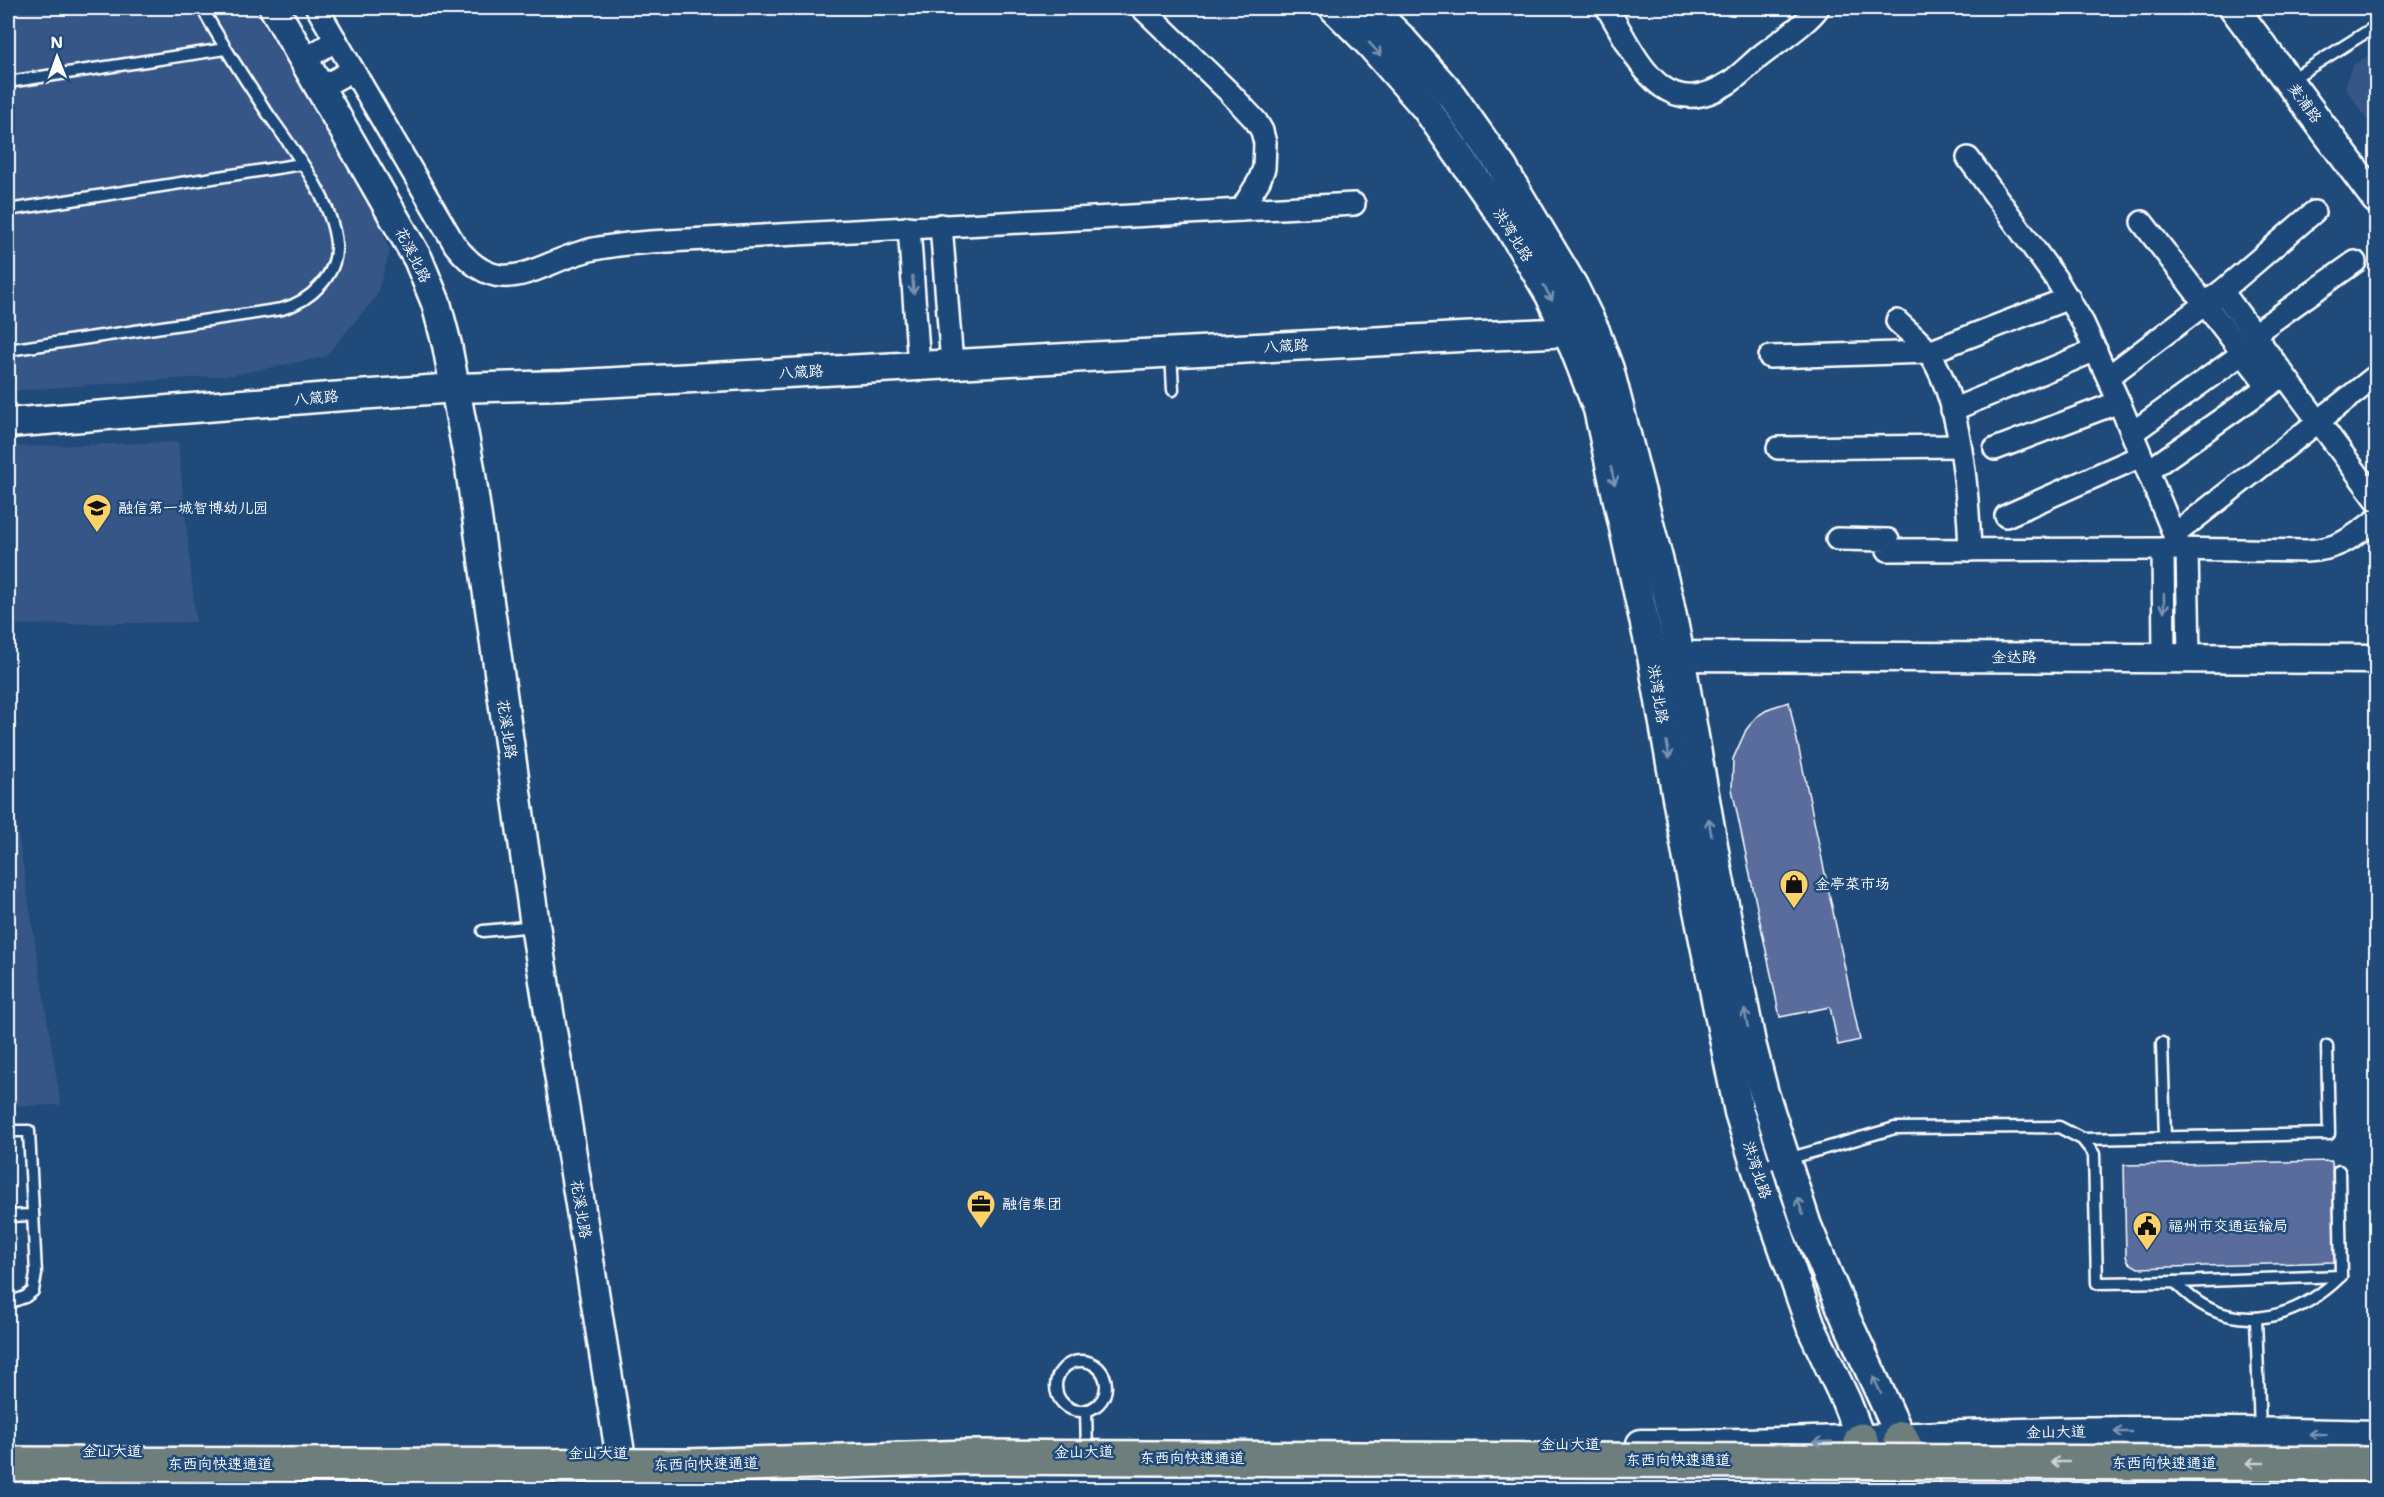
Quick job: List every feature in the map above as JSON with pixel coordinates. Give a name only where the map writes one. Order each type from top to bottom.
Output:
[{"type":"main road","name":"花溪北路","points":[[274,8],[418,259],[436,303],[456,388],[470,468],[535,926],[626,1490]]},
{"type":"main road","name":"洪湾北路","points":[[1334,8],[1403,80],[1456,148],[1509,226],[1550,295],[1581,332],[1620,405],[1680,656],[1717,868],[1751,1043],[1784,1160],[1828,1277],[1901,1438]]},
{"type":"main road","name":"洪湾北路","points":[[1370,8],[1427,66],[1480,134],[1573,286],[1652,656],[1686,849],[1739,1112],[1812,1329],[1846,1401],[1861,1440]]},
{"type":"main road","name":"麦浦路","points":[[2234,8],[2376,200]]},
{"type":"main road","name":"八箴路","points":[[8,423],[456,388],[1581,332]]},
{"type":"main road","name":"金达路","points":[[1652,656],[2376,659]]},
{"type":"main road","name":"金山大道","points":[[8,1451],[1087,1452],[1414,1444],[1656,1444],[1861,1440],[2023,1432],[2260,1432],[2376,1436]]},
{"type":"main road","points":[[1901,1438],[1924,1490]]},
{"type":"main road","points":[[1861,1440],[1879,1490]]},
{"type":"main road","name":"东西向快速通道","points":[[8,1464],[686,1466],[970,1457],[2376,1464]]},
{"type":"street","points":[[317,8],[454,245],[469,262],[487,273],[523,275],[586,251],[629,244],[1354,204]]},
{"type":"street","points":[[1142,8],[1228,91],[1256,121],[1262,132],[1265,143],[1264,168],[1259,181],[1241,210]]},
{"type":"street","points":[[1607,8],[1648,76],[1658,86],[1680,95],[1712,91],[1730,81],[1818,8]]},
{"type":"street","points":[[304,60],[336,40]]},
{"type":"street","points":[[320,88],[353,70]]},
{"type":"street","points":[[1968,158],[2068,298],[2096,350],[2145,463],[2176,546],[2177,658]]},
{"type":"street","points":[[2108,377],[2222,291],[2314,212]]},
{"type":"street","points":[[2142,222],[2243,353],[2276,380],[2319,421],[2376,499]]},
{"type":"street","points":[[941,225],[952,364]]},
{"type":"street","points":[[909,227],[919,366]]},
{"type":"street","points":[[2254,334],[2355,262]]},
{"type":"street","points":[[2222,291],[2254,334],[2276,380]]},
{"type":"street","points":[[1770,357],[1929,352],[2068,298]]},
{"type":"street","points":[[1897,321],[1929,352],[1941,377],[1952,410],[1968,498],[1970,550]]},
{"type":"street","points":[[1952,410],[2096,350]]},
{"type":"street","points":[[2132,433],[2243,353]]},
{"type":"street","points":[[2176,546],[2319,421],[2376,376]]},
{"type":"street","points":[[2006,516],[2145,463],[2276,380]]},
{"type":"street","points":[[1995,449],[2119,402]]},
{"type":"street","points":[[1778,448],[1960,446]]},
{"type":"street","points":[[1837,539],[1888,540],[1888,550],[2176,546],[2306,551],[2329,549],[2343,544],[2376,520]]},
{"type":"lane","points":[[8,350],[271,311],[297,305],[320,287],[334,260],[336,247],[329,215],[302,164],[225,49],[202,8]]},
{"type":"lane","points":[[2289,81],[2376,26]]},
{"type":"lane","points":[[8,82],[225,49]]},
{"type":"lane","points":[[8,210],[302,164]]},
{"type":"lane","points":[[1171,352],[1173,390]]},
{"type":"lane","points":[[483,931],[535,926]]},
{"type":"lane","points":[[2162,1043],[2165,1137]]},
{"type":"lane","points":[[2082,1139],[2329,1134],[2326,1046]]},
{"type":"lane","points":[[1756,1168],[1905,1127],[2059,1127],[2082,1139],[2094,1154],[2097,1283],[2341,1276]]},
{"type":"lane","points":[[8,1131],[29,1131],[35,1283],[33,1291],[25,1297],[8,1302]]},
{"type":"lane","points":[[2339,1171],[2341,1276]]},
{"type":"lane","points":[[8,1216],[33,1215]]},
{"type":"lane","points":[[2175,1282],[2196,1302],[2209,1310],[2224,1315],[2256,1318],[2293,1311],[2320,1294],[2341,1276]]},
{"type":"lane","points":[[2256,1318],[2260,1432]]},
{"type":"lane","points":[[1076,1361],[1092,1363],[1103,1374],[1106,1381],[1104,1397],[1099,1403],[1086,1410],[1077,1410],[1062,1402],[1056,1386],[1061,1370],[1076,1361]]},
{"type":"lane","points":[[1086,1410],[1087,1452]]},
{"type":"shaded area","points":[[8,8],[253,8],[374,211],[390,252],[376,297],[325,357],[233,375],[8,391]]},
{"type":"shaded area","points":[[2376,50],[2376,133],[2345,87],[2352,66]]},
{"type":"shaded area","name":"融信第一城智博幼儿园","points":[[178,442],[196,622],[8,625],[8,447]]},
{"type":"shaded area","points":[[8,771],[61,1105],[8,1106]]},
{"type":"building","name":"金亭菜市场","points":[[1789,702],[1860,1040],[1838,1045],[1830,1007],[1780,1017],[1732,789],[1733,759],[1746,730],[1756,717],[1770,708]]},
{"type":"building","points":[[2332,1161],[2335,1262],[2138,1268],[2128,1262],[2124,1165]]},
{"type":"place","name":"融信第一城智博幼儿园","points":[[97,534]]},
{"type":"place","name":"金亭菜市场","points":[[1794,910]]},
{"type":"place","name":"融信集团","points":[[981,1230]]},
{"type":"place","name":"福州市交通运输局","points":[[2147,1252]]}]
